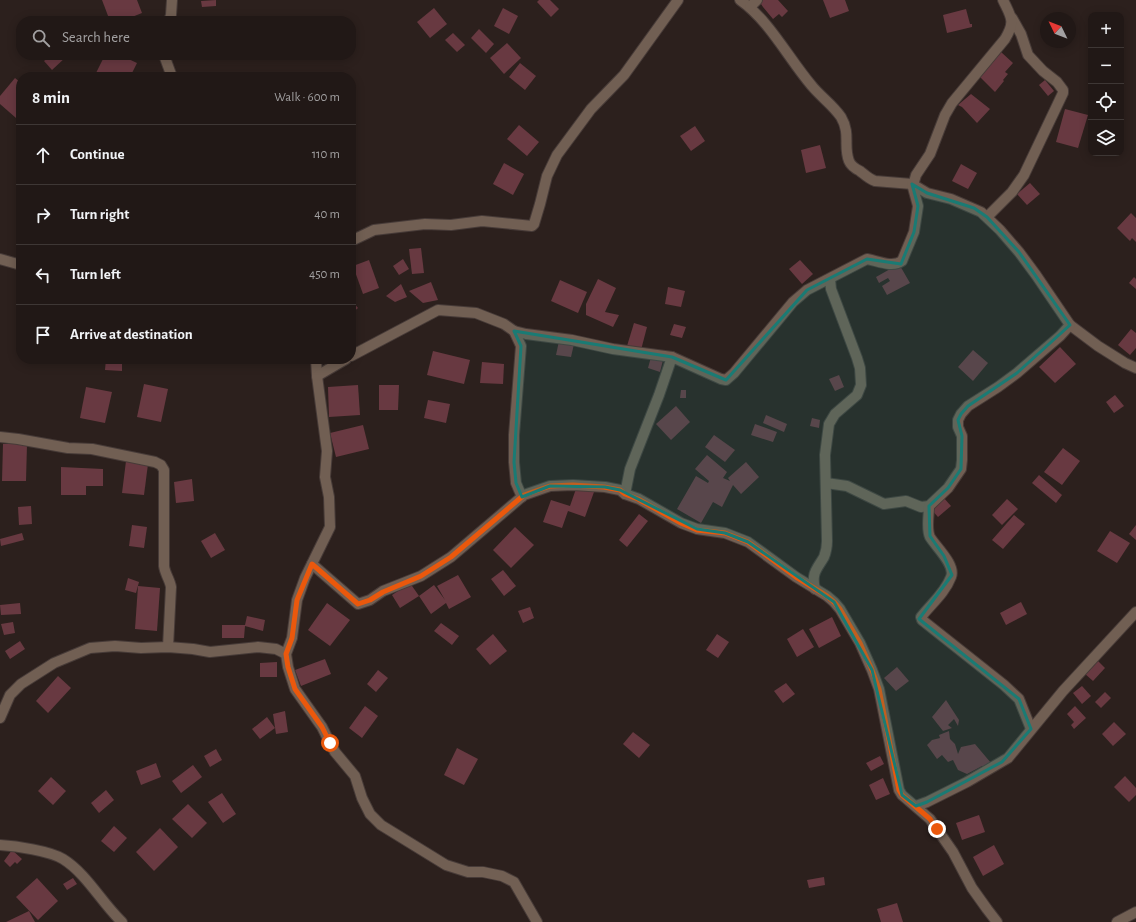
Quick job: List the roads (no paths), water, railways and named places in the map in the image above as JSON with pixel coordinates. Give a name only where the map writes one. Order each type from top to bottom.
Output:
[{"type":"street","points":[[171,16],[172,0]]},
{"type":"street","points":[[356,239],[374,230],[425,224],[451,225],[482,221],[532,226],[534,224],[547,176],[557,154],[591,108],[624,75],[678,0]]},
{"type":"street","points":[[740,0],[753,3],[812,87],[840,115],[847,133],[847,150],[851,164],[875,182],[912,184],[927,193],[951,199],[974,208],[986,217],[1019,252],[1070,325],[1098,346],[1136,368]]},
{"type":"street","points":[[986,217],[1012,192],[1024,175],[1063,93],[1061,86],[1043,71],[1028,55],[1021,34],[1003,0]]},
{"type":"street","points":[[356,353],[438,310],[476,312],[526,334],[572,340],[613,349],[672,357],[726,380],[734,373],[793,302],[807,290],[867,259],[884,263],[898,264],[902,261],[914,232],[918,206],[912,184],[916,175],[930,154],[945,115],[952,103],[1010,32],[1012,18]]},
{"type":"street","points":[[166,60],[170,72]]},
{"type":"street","points":[[0,259],[16,264]]},
{"type":"street","points":[[815,589],[814,576],[825,553],[827,542],[825,454],[829,424],[835,414],[857,395],[861,385],[858,363],[831,289],[830,279]]},
{"type":"street","points":[[826,483],[847,486],[884,504],[906,501],[921,507],[929,506],[948,488],[961,469],[962,436],[958,427],[958,420],[961,414],[968,406],[1017,373],[1060,336],[1070,325]]},
{"type":"street","points":[[514,330],[521,346],[514,435],[514,462],[516,483],[522,497]]},
{"type":"street","points":[[625,494],[630,469],[672,357]]},
{"type":"street","points":[[316,364],[327,451],[326,477],[329,498],[330,527],[297,600],[292,638],[286,654],[288,667],[295,689],[322,727],[332,748],[355,776],[362,798],[370,814],[380,825],[446,865],[468,872],[483,872],[502,876],[514,882],[537,922]]},
{"type":"street","points":[[317,376],[337,364]]},
{"type":"street","points":[[0,437],[68,448],[103,451],[156,462],[161,465],[164,470],[164,566],[165,572],[170,580],[171,587],[168,647]]},
{"type":"street","points":[[312,564],[358,604],[364,603],[383,592],[421,576],[440,565],[522,497],[550,486],[573,485],[620,490],[625,494],[638,499],[662,513],[697,530],[725,533],[748,542],[796,577],[827,596],[838,606],[860,643],[879,689],[899,790],[906,800],[916,806],[930,819],[953,852],[972,888],[997,922]]},
{"type":"street","points":[[929,506],[930,536],[944,556],[952,575],[948,584],[921,617],[922,620],[1004,685],[1019,699],[1031,728]]},
{"type":"street","points":[[916,806],[927,802],[1002,762],[1016,749],[1031,728],[1063,691],[1136,612]]},
{"type":"street","points":[[0,718],[7,701],[14,690],[21,684],[54,663],[90,648],[101,646],[140,648],[168,647],[210,652],[258,647],[276,650],[286,654]]},
{"type":"street","points":[[0,845],[45,852],[62,858],[74,867],[122,922]]},
{"type":"street","points":[[1117,922],[1136,912]]}]
